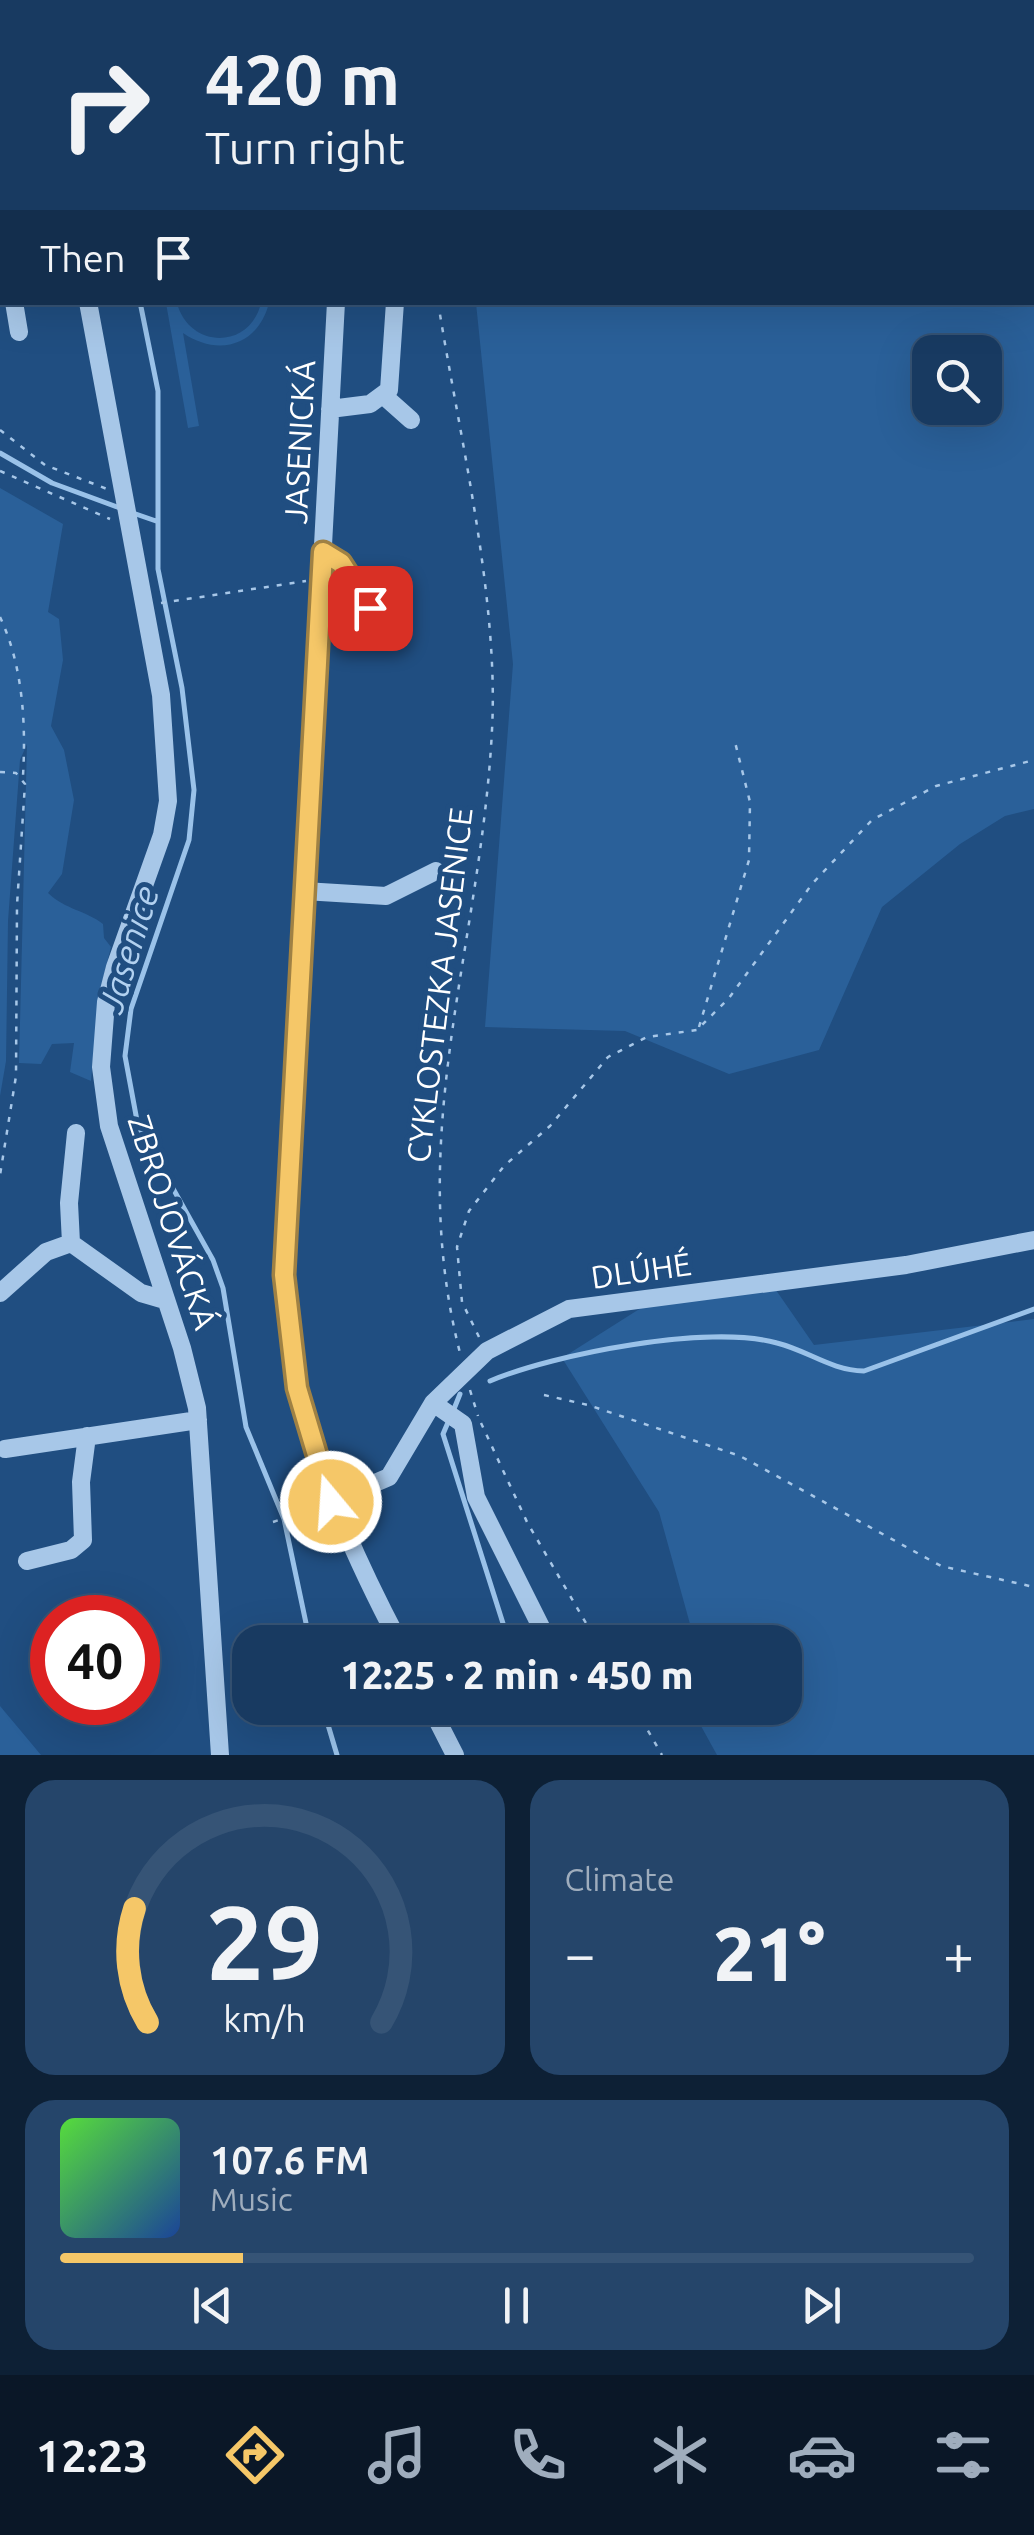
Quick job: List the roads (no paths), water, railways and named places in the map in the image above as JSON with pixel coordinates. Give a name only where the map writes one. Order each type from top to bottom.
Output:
[{"type":"street","points":[[14,305],[19,332]]},
{"type":"street","name":"ZBROJOVÁCKÁ","points":[[89,305],[164,710],[168,801],[162,834],[114,967],[106,1002],[101,1067],[108,1126],[165,1300],[198,1420],[220,1755]]},
{"type":"street","name":"JASENICKÁ","points":[[336,305],[284,1275],[297,1388],[331,1502],[391,1625]]},
{"type":"street","points":[[330,409],[370,404],[384,396],[392,372],[396,305]]},
{"type":"street","points":[[384,396],[411,420]]},
{"type":"street","points":[[323,552],[341,563],[370,608],[370,628]]},
{"type":"street","points":[[304,891],[386,896],[436,871]]},
{"type":"street","points":[[71,1243],[76,1132]]},
{"type":"street","name":"DLÚHÉ","points":[[331,1502],[389,1477],[444,1409],[465,1371],[487,1351],[570,1310],[906,1264],[1034,1240]]},
{"type":"street","points":[[71,1243],[140,1293],[165,1300]]},
{"type":"street","points":[[0,1293],[46,1252],[71,1243]]},
{"type":"street","points":[[444,1409],[468,1436],[476,1497],[540,1625]]},
{"type":"street","points":[[5,1448],[198,1420]]},
{"type":"street","points":[[27,1561],[71,1550],[83,1540],[80,1482],[87,1436]]},
{"type":"street","points":[[440,1725],[455,1755]]},
{"type":"waterway","name":"Jasenice","points":[[141,305],[158,391],[158,569],[182,688],[194,790],[189,840],[131,1009],[125,1056],[138,1126],[213,1260],[223,1288],[246,1427],[284,1519],[306,1625]]},
{"type":"waterway","points":[[0,453],[52,483],[120,508]]},
{"type":"waterway","points":[[130,512],[156,521]]},
{"type":"waterway","points":[[490,1381],[591,1352],[712,1337],[777,1343],[841,1367],[864,1371],[1034,1309]]},
{"type":"waterway","points":[[454,1409],[460,1394]]},
{"type":"waterway","points":[[449,1420],[443,1434],[504,1625]]},
{"type":"waterway","name":"Jasenice","points":[[328,1725],[337,1755]]}]
